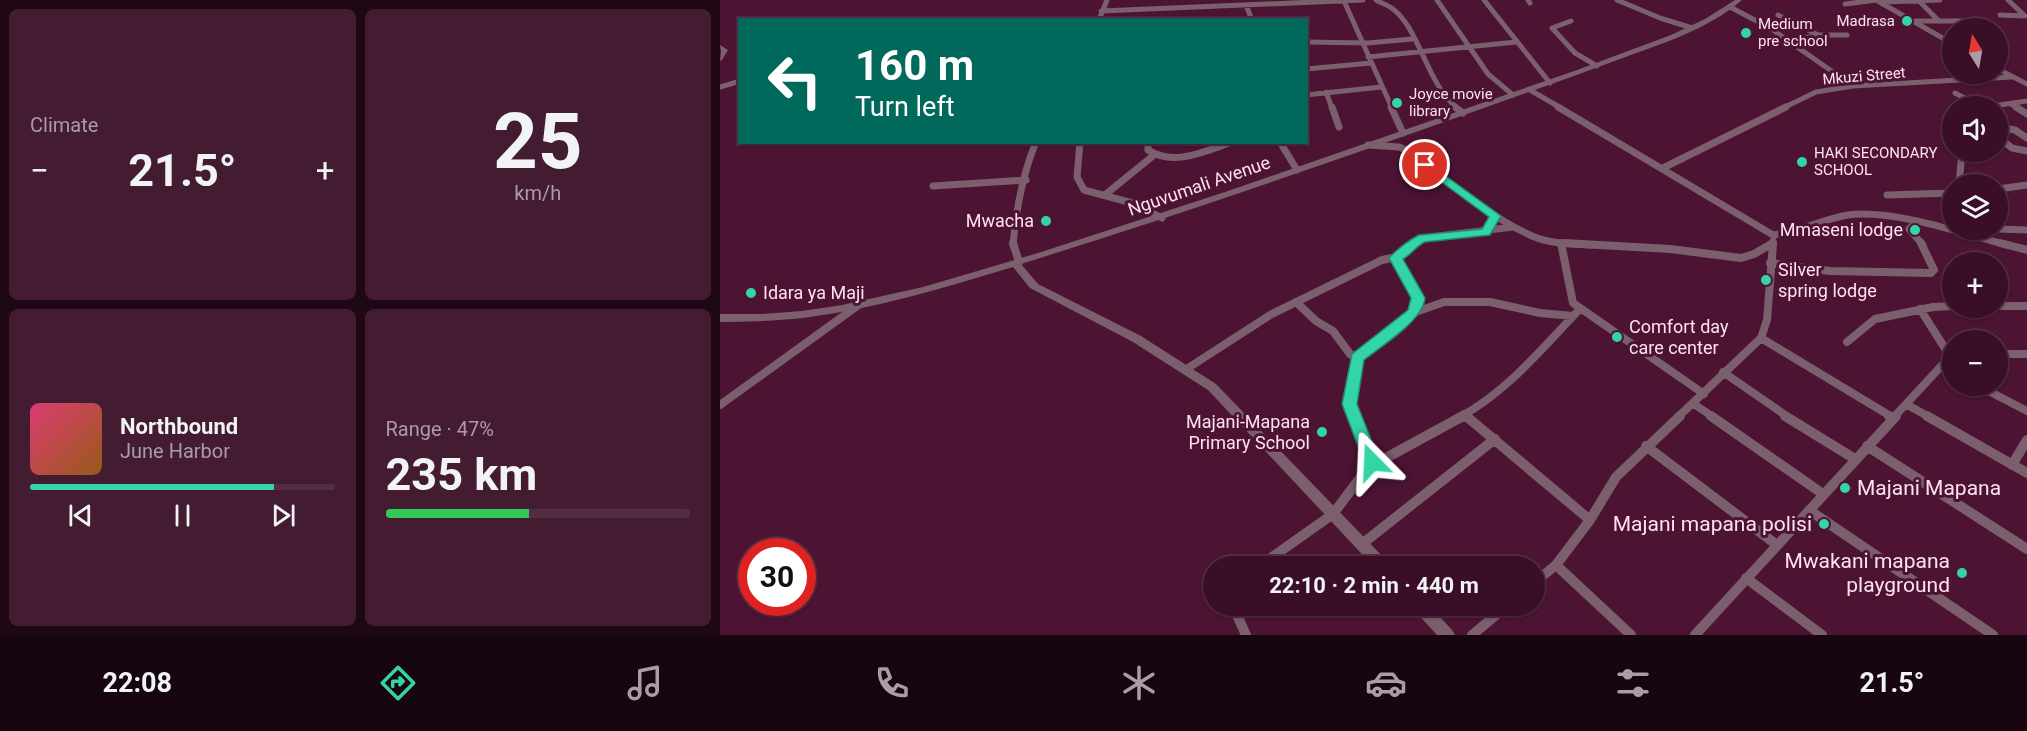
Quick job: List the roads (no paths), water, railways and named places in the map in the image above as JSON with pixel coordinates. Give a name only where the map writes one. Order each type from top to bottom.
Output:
[{"type":"street","points":[[1099,18],[1107,0]]},
{"type":"street","points":[[1101,11],[1246,5],[1254,2],[1363,0]]},
{"type":"street","points":[[1376,0],[1392,9],[1404,20],[1441,91],[1448,101],[1463,113]]},
{"type":"street","points":[[1437,0],[1488,74],[1514,95]]},
{"type":"street","points":[[1484,0],[1550,83]]},
{"type":"street","points":[[1617,0],[1660,18],[1692,28]]},
{"type":"street","name":"Nguvumali Avenue","points":[[720,318],[746,319],[812,313],[860,304],[974,276],[1162,218],[1550,83],[1677,36],[1739,0]]},
{"type":"street","points":[[1918,0],[1939,21]]},
{"type":"street","points":[[1845,4],[1940,0]]},
{"type":"street","points":[[2000,15],[2025,16],[2008,0]]},
{"type":"street","points":[[1344,1],[1360,42],[1403,133]]},
{"type":"street","points":[[1878,1],[1942,38]]},
{"type":"street","points":[[1246,5],[1251,18]]},
{"type":"street","points":[[1730,7],[1745,12],[1791,41],[1853,86]]},
{"type":"street","points":[[1778,15],[1818,35]]},
{"type":"street","points":[[1571,21],[1552,28],[1575,53],[1597,66]]},
{"type":"street","points":[[1915,21],[1939,21]]},
{"type":"street","points":[[1791,41],[1818,35],[1847,35]]},
{"type":"street","points":[[1308,42],[1412,39]]},
{"type":"street","points":[[1308,69],[1419,51],[1516,42]]},
{"type":"street","points":[[720,47],[725,50],[720,59]]},
{"type":"street","points":[[2008,75],[2027,84]]},
{"type":"street","name":"Mkuzi Street","points":[[2008,77],[2012,77]]},
{"type":"street","points":[[720,87],[738,82]]},
{"type":"street","name":"Mkuzi Street","points":[[1663,168],[1816,92],[1853,86],[1942,82]]},
{"type":"street","points":[[1944,84],[1957,96]]},
{"type":"street","points":[[1308,94],[1381,87]]},
{"type":"street","points":[[1530,90],[1725,205],[1773,239]]},
{"type":"street","points":[[1326,92],[1339,127]]},
{"type":"street","points":[[1955,93],[1963,96]]},
{"type":"street","points":[[2008,104],[2027,101]]},
{"type":"street","points":[[2011,104],[2027,114]]},
{"type":"street","points":[[2008,129],[2015,130],[2027,138]]},
{"type":"street","points":[[1035,144],[1030,156],[1015,224],[1013,247],[1017,262],[1034,286],[1137,339],[1212,387],[1373,556]]},
{"type":"street","points":[[1080,144],[1077,177],[1084,190],[1106,194],[1136,204],[1162,218]]},
{"type":"street","points":[[1148,144],[1148,150],[1154,155],[1170,158],[1214,145]]},
{"type":"street","points":[[1281,144],[1297,170]]},
{"type":"street","points":[[1368,145],[1392,146],[1408,151],[1513,227],[1533,237],[1561,243],[1670,249],[1740,258],[1773,239],[1814,223],[1859,214],[1942,226]]},
{"type":"street","points":[[2008,145],[2027,151]]},
{"type":"street","points":[[1106,194],[1137,166],[1154,155]]},
{"type":"street","points":[[933,186],[1026,180]]},
{"type":"street","points":[[2008,188],[2027,185]]},
{"type":"street","points":[[1887,195],[1942,192]]},
{"type":"street","points":[[1486,232],[1496,216]]},
{"type":"street","points":[[1770,263],[1792,268],[1834,271],[1931,273],[1934,270],[1923,245],[1909,229],[1917,222]]},
{"type":"street","points":[[1185,370],[1270,315],[1382,260],[1396,258],[1406,252],[1413,243],[1423,238],[1513,227]]},
{"type":"street","points":[[2008,229],[2027,230]]},
{"type":"street","points":[[1545,574],[1556,565],[1590,520],[1616,477],[1761,338],[1767,320],[1773,239]]},
{"type":"street","points":[[1993,240],[2027,250]]},
{"type":"street","points":[[1561,243],[1570,297],[1577,313]]},
{"type":"street","points":[[1396,258],[1418,298],[1413,313]]},
{"type":"street","points":[[1296,302],[1316,321],[1333,331],[1350,354],[1357,358]]},
{"type":"street","points":[[1372,462],[1350,404],[1357,358],[1413,313],[1444,302],[1490,302],[1540,313],[1577,313],[1704,394]]},
{"type":"street","points":[[720,405],[860,304]]},
{"type":"street","points":[[2008,306],[2027,306]]},
{"type":"street","points":[[1848,342],[1875,319],[1920,309],[1942,307]]},
{"type":"street","points":[[1920,309],[1942,343]]},
{"type":"street","points":[[1273,556],[1332,514],[1372,462],[1384,459],[1477,408],[1504,387],[1577,313]]},
{"type":"street","points":[[1761,338],[1893,418]]},
{"type":"street","points":[[2008,354],[2027,354]]},
{"type":"street","points":[[1695,635],[1867,446],[1942,369]]},
{"type":"street","points":[[1723,372],[1855,459]]},
{"type":"street","points":[[1998,396],[2027,411]]},
{"type":"street","points":[[1694,404],[1823,494]]},
{"type":"street","points":[[1906,404],[2027,473]]},
{"type":"street","points":[[1464,414],[1590,520]]},
{"type":"street","points":[[1362,544],[1496,439]]},
{"type":"street","points":[[2012,465],[2027,440]]},
{"type":"street","points":[[1646,446],[1777,545]]},
{"type":"street","points":[[1867,446],[2027,549]]},
{"type":"street","points":[[1809,510],[1993,635]]},
{"type":"street","points":[[1556,565],[1631,635]]},
{"type":"street","points":[[1746,578],[1822,635]]},
{"type":"street","points":[[1237,616],[1246,635]]},
{"type":"street","points":[[1429,616],[1447,635]]},
{"type":"street","points":[[1472,635],[1495,616]]},
{"type":"place","name":"Madrasa","points":[[1907,21]]},
{"type":"place","name":"Medium pre school","points":[[1746,33]]},
{"type":"place","name":"Joyce movie library","points":[[1397,103]]},
{"type":"place","name":"HAKI SECONDARY SCHOOL","points":[[1802,162]]},
{"type":"place","name":"Mwacha","points":[[1046,221]]},
{"type":"place","name":"Mmaseni lodge","points":[[1915,230]]},
{"type":"place","name":"Silver spring lodge","points":[[1766,280]]},
{"type":"place","name":"Idara ya Maji","points":[[751,293]]},
{"type":"place","name":"Comfort day care center","points":[[1617,337]]},
{"type":"place","name":"Majani-Mapana Primary School","points":[[1322,432]]},
{"type":"place","name":"Majani Mapana","points":[[1845,488]]},
{"type":"place","name":"Majani mapana polisi","points":[[1824,524]]},
{"type":"place","name":"Mwakani mapana playground","points":[[1962,573]]}]
